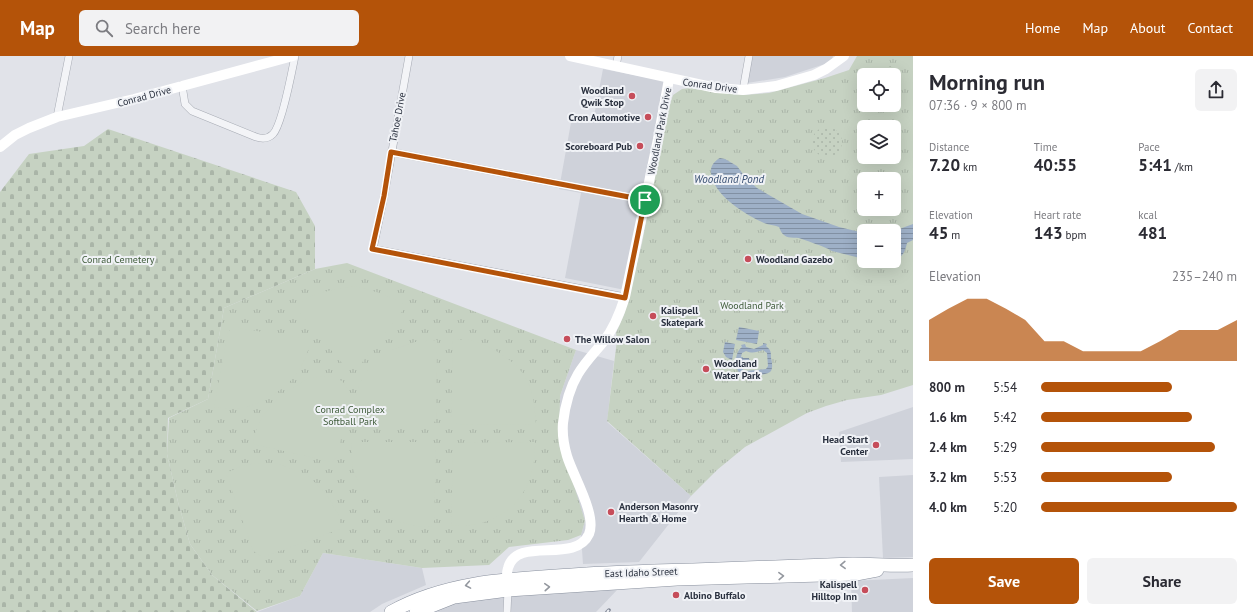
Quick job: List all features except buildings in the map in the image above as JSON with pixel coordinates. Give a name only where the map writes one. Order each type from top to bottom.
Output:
[{"type":"highway","name":"East Idaho Street","points":[[416,612],[454,597],[507,585],[597,573],[855,564],[896,566],[913,565]]},
{"type":"highway","name":"East Idaho Street","points":[[391,612],[412,601],[441,591],[471,584],[507,585]]},
{"type":"street","points":[[57,118],[69,56]]},
{"type":"street","points":[[182,86],[185,104],[192,111],[256,137],[265,138],[271,136],[277,128],[285,102],[294,56]]},
{"type":"street","name":"Conrad Drive","points":[[0,147],[29,128],[57,118],[182,86],[272,59],[294,56]]},
{"type":"street","name":"Tahoe Drive","points":[[409,56],[384,196],[372,249],[625,298]]},
{"type":"street","name":"Conrad Drive","points":[[570,56],[617,61],[669,79],[716,88],[743,90],[776,86],[814,75],[827,69],[844,56]]},
{"type":"street","points":[[743,90],[749,56]]},
{"type":"street","name":"Woodland Park Drive","points":[[507,585],[508,567],[515,557],[529,552],[567,549],[574,547],[581,543],[590,532],[591,525],[589,510],[570,465],[564,445],[564,414],[569,394],[578,374],[583,365],[612,330],[618,319],[625,298],[669,79]]},
{"type":"street","points":[[391,152],[645,200]]},
{"type":"street","points":[[507,585],[507,612]]},
{"type":"shaded area","points":[[746,56],[833,56],[831,62],[785,77],[741,84]]},
{"type":"shaded area","points":[[603,69],[665,81],[625,290],[565,278],[581,193],[559,189],[572,117],[593,121]]},
{"type":"shaded area","points":[[576,350],[614,361],[607,422],[691,496],[639,562],[583,564],[581,535],[585,521],[559,445],[560,396]]},
{"type":"shaded area","name":"Head Start Center","points":[[913,407],[913,459],[841,462],[839,432]]},
{"type":"shaded area","points":[[913,475],[913,557],[883,558],[879,477]]},
{"type":"shaded area","points":[[323,553],[422,568],[426,585],[382,604],[370,612],[257,612],[300,596]]},
{"type":"shaded area","points":[[913,578],[913,612],[852,612],[851,581]]},
{"type":"shaded area","points":[[619,588],[596,612],[429,612],[466,600]]},
{"type":"green space","name":"Woodland Park","points":[[857,56],[913,56],[913,385],[881,395],[847,400],[807,413],[745,447],[717,470],[691,496],[607,421],[617,340],[616,333],[624,315],[642,243],[667,113],[673,95],[682,89],[691,88],[743,95],[769,93],[849,70]]},
{"type":"green space","points":[[827,127],[838,131],[842,142],[838,153],[827,157],[816,153],[812,142],[816,131]]},
{"type":"green space","name":"Conrad Cemetery","points":[[108,129],[296,192],[315,226],[315,269],[224,308],[208,399],[168,418],[167,454],[178,502],[190,544],[212,575],[257,612],[0,612],[0,192],[29,154],[84,146]]},
{"type":"green space","name":"Conrad Complex Softball Park","points":[[347,263],[576,350],[560,396],[559,445],[572,479],[585,521],[581,535],[568,540],[509,547],[489,565],[422,568],[323,553],[300,596],[257,611],[212,575],[190,544],[178,502],[167,454],[169,418],[208,399],[224,308],[315,269]]},
{"type":"green space","points":[[356,286],[383,294],[407,305],[357,369],[347,369],[295,307],[309,298],[324,292]]},
{"type":"green space","name":"Kalispell Skatepark","points":[[648,305],[661,308],[655,342],[641,340]]},
{"type":"green space","points":[[233,327],[311,340],[301,367],[291,380],[277,392],[261,402],[244,408],[233,409],[214,407],[228,332]]},
{"type":"green space","points":[[437,340],[436,420],[432,425],[353,425],[354,403],[360,382],[371,365],[392,350],[415,342]]},
{"type":"green space","points":[[453,340],[469,340],[477,342],[503,355],[518,367],[528,382],[532,392],[536,425],[457,424],[451,419]]},
{"type":"green space","points":[[329,376],[342,381],[349,390],[338,456],[332,462],[253,444],[258,425],[268,409],[275,402],[291,389],[307,379]]},
{"type":"green space","points":[[352,442],[429,442],[436,448],[434,527],[416,526],[398,521],[382,513],[372,503],[363,490],[353,469]]},
{"type":"green space","points":[[535,442],[533,469],[529,481],[524,492],[507,511],[496,518],[482,523],[451,526],[453,447],[456,443]]},
{"type":"green space","points":[[256,463],[279,464],[307,475],[326,493],[340,518],[340,529],[263,557],[253,551],[226,473],[242,466]]},
{"type":"water","name":"Woodland Pond","points":[[718,159],[725,159],[737,166],[746,178],[757,188],[802,214],[839,227],[857,231],[857,257],[832,251],[799,238],[787,237],[782,233],[779,227],[764,223],[748,215],[724,196],[713,181],[711,169],[714,162]]},
{"type":"water","points":[[913,224],[913,240],[907,243],[901,257],[901,228]]},
{"type":"water","points":[[739,327],[759,331],[757,344],[736,340]]},
{"type":"water","points":[[725,342],[735,344],[732,360],[726,357],[723,352]]},
{"type":"water","points":[[763,343],[767,344],[766,346],[770,351],[772,364],[771,371],[769,373],[756,375],[739,373],[736,356],[742,347],[741,345],[745,344],[746,347],[754,349],[763,345]],"holes":[[[763,350],[767,353],[768,366],[766,369],[743,370],[742,367],[750,367],[749,358],[741,357],[742,353],[746,351],[753,353]]]},
{"type":"place","name":"Woodland Qwik Stop","points":[[632,96]]},
{"type":"place","name":"Cron Automotive","points":[[648,117]]},
{"type":"place","name":"Scoreboard Pub","points":[[640,146]]},
{"type":"place","name":"Woodland Gazebo","points":[[748,259]]},
{"type":"place","name":"Kalispell Skatepark","points":[[653,316]]},
{"type":"place","name":"The Willow Salon","points":[[567,339]]},
{"type":"place","name":"Woodland Water Park","points":[[706,369]]},
{"type":"place","name":"Head Start Center","points":[[876,445]]},
{"type":"place","name":"Anderson Masonry Hearth & Home","points":[[611,512]]},
{"type":"place","name":"Kalispell Hilltop Inn","points":[[865,590]]},
{"type":"place","name":"Albino Buffalo","points":[[676,595]]},
{"type":"route","points":[[391,152],[645,200],[625,298],[372,249],[384,196],[391,152]]}]
